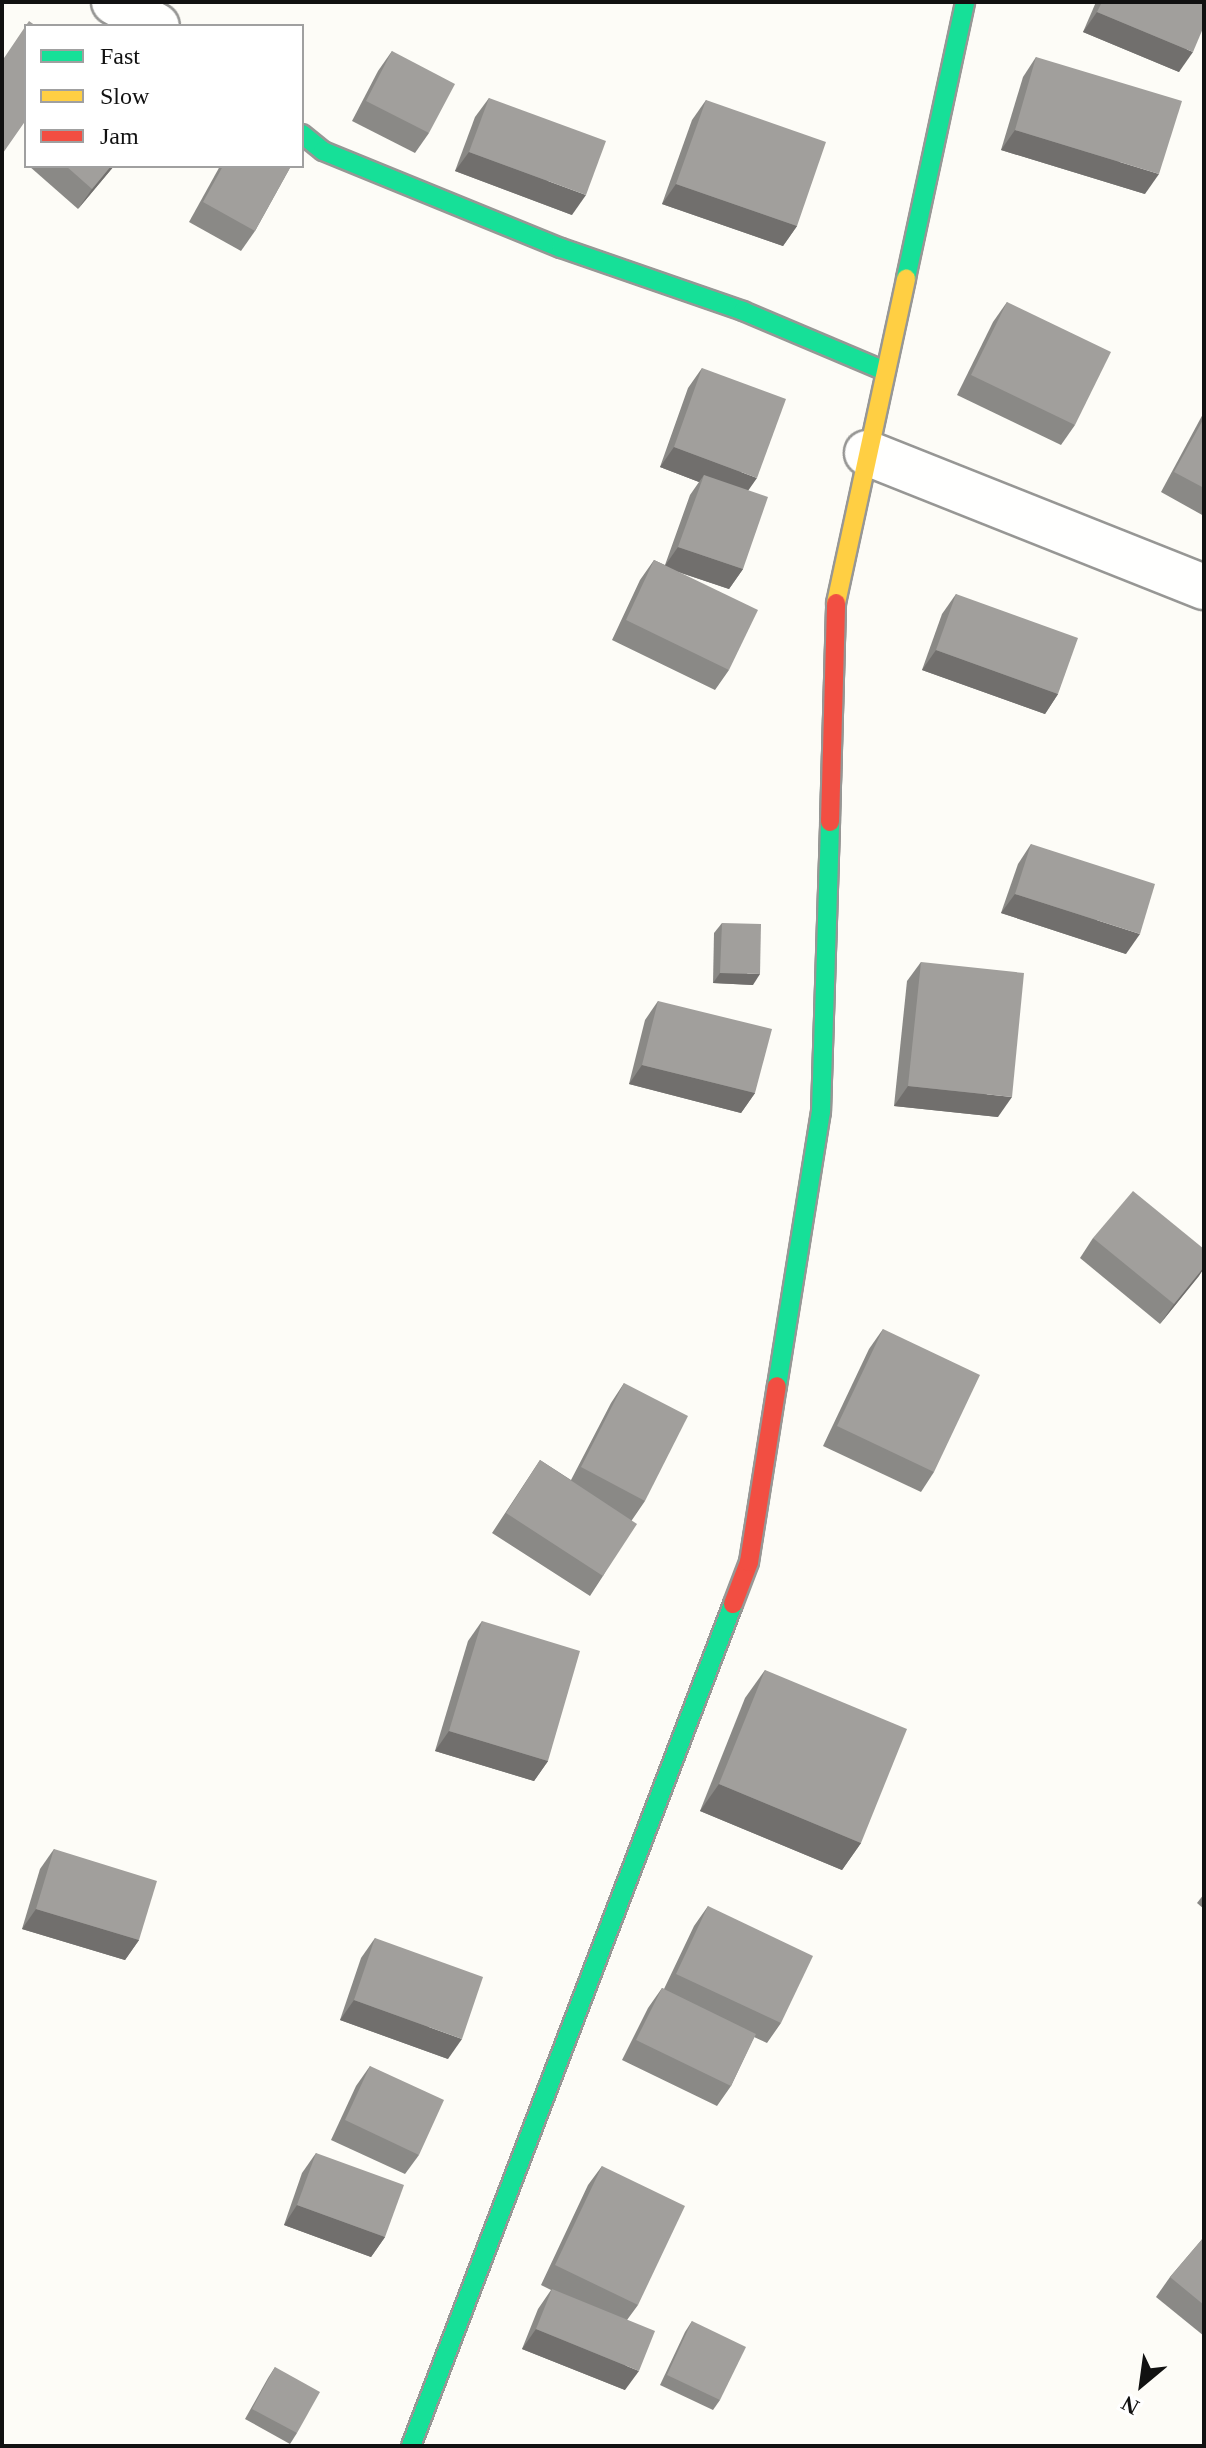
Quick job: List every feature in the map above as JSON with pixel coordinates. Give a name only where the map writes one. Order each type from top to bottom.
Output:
[{"type":"street","points":[[114,2],[153,24]]},
{"type":"street","points":[[411,2446],[749,1562],[821,1112],[836,605],[965,2]]},
{"type":"street","points":[[304,136],[323,151],[561,248],[743,311],[885,371]]},
{"type":"street","points":[[867,453],[1204,587]]},
{"type":"building","points":[[1102,2],[1204,2],[1204,26],[1193,52],[1097,12]]},
{"type":"building","points":[[24,28],[24,123],[3,153],[2,152],[2,61]]},
{"type":"building","points":[[392,51],[455,84],[429,133],[366,101]]},
{"type":"building","points":[[1036,57],[1182,101],[1159,174],[1015,130]]},
{"type":"building","points":[[489,98],[606,141],[586,195],[469,152]]},
{"type":"building","points":[[706,100],[826,142],[797,226],[676,184]]},
{"type":"building","points":[[68,168],[109,168],[92,189]]},
{"type":"building","points":[[222,168],[290,168],[255,231],[203,202]]},
{"type":"building","points":[[1007,302],[1111,352],[1075,425],[971,375]]},
{"type":"building","points":[[702,368],[786,399],[757,478],[674,447]]},
{"type":"building","points":[[1204,418],[1204,488],[1174,472]]},
{"type":"building","points":[[704,475],[768,497],[743,569],[678,547]]},
{"type":"building","points":[[654,560],[758,610],[729,670],[626,620]]},
{"type":"building","points":[[956,594],[1078,638],[1058,694],[936,650]]},
{"type":"building","points":[[1031,844],[1155,884],[1140,934],[1015,894]]},
{"type":"building","points":[[722,923],[761,924],[760,974],[720,973]]},
{"type":"building","points":[[921,962],[1024,973],[1012,1097],[908,1086]]},
{"type":"building","points":[[658,1001],[772,1029],[755,1093],[642,1065]]},
{"type":"building","points":[[1133,1191],[1204,1249],[1204,1267],[1174,1304],[1093,1238]]},
{"type":"building","points":[[883,1329],[980,1375],[934,1472],[837,1426]]},
{"type":"building","points":[[624,1383],[688,1416],[645,1501],[581,1467]]},
{"type":"building","points":[[540,1460],[637,1524],[603,1576],[506,1513]]},
{"type":"building","points":[[482,1621],[580,1651],[548,1761],[449,1731]]},
{"type":"building","points":[[765,1670],[907,1729],[861,1843],[719,1784]]},
{"type":"building","points":[[54,1849],[157,1881],[139,1940],[36,1909]]},
{"type":"building","points":[[708,1906],[813,1956],[781,2023],[676,1974]]},
{"type":"building","points":[[375,1938],[483,1977],[462,2039],[354,2000]]},
{"type":"building","points":[[662,1988],[756,2034],[731,2086],[636,2040]]},
{"type":"building","points":[[370,2066],[444,2100],[419,2155],[345,2120]]},
{"type":"building","points":[[316,2153],[404,2185],[385,2237],[297,2205]]},
{"type":"building","points":[[602,2166],[685,2206],[638,2305],[555,2265]]},
{"type":"building","points":[[1204,2237],[1204,2305],[1170,2277]]},
{"type":"building","points":[[552,2289],[655,2331],[639,2371],[536,2329]]},
{"type":"building","points":[[692,2321],[746,2347],[720,2400],[667,2375]]},
{"type":"building","points":[[275,2367],[320,2392],[297,2433],[252,2409]]},
{"type":"traffic: fast","points":[[906,278],[965,2]]},
{"type":"traffic: fast","points":[[304,136],[323,151],[561,248],[743,311],[885,371]]},
{"type":"traffic: fast","points":[[777,1386],[821,1112],[830,822]]},
{"type":"traffic: fast","points":[[411,2446],[733,1604]]},
{"type":"traffic: slow","points":[[836,603],[906,278]]},
{"type":"traffic: jam","points":[[830,822],[836,603]]},
{"type":"traffic: jam","points":[[733,1604],[749,1562],[777,1386]]}]
